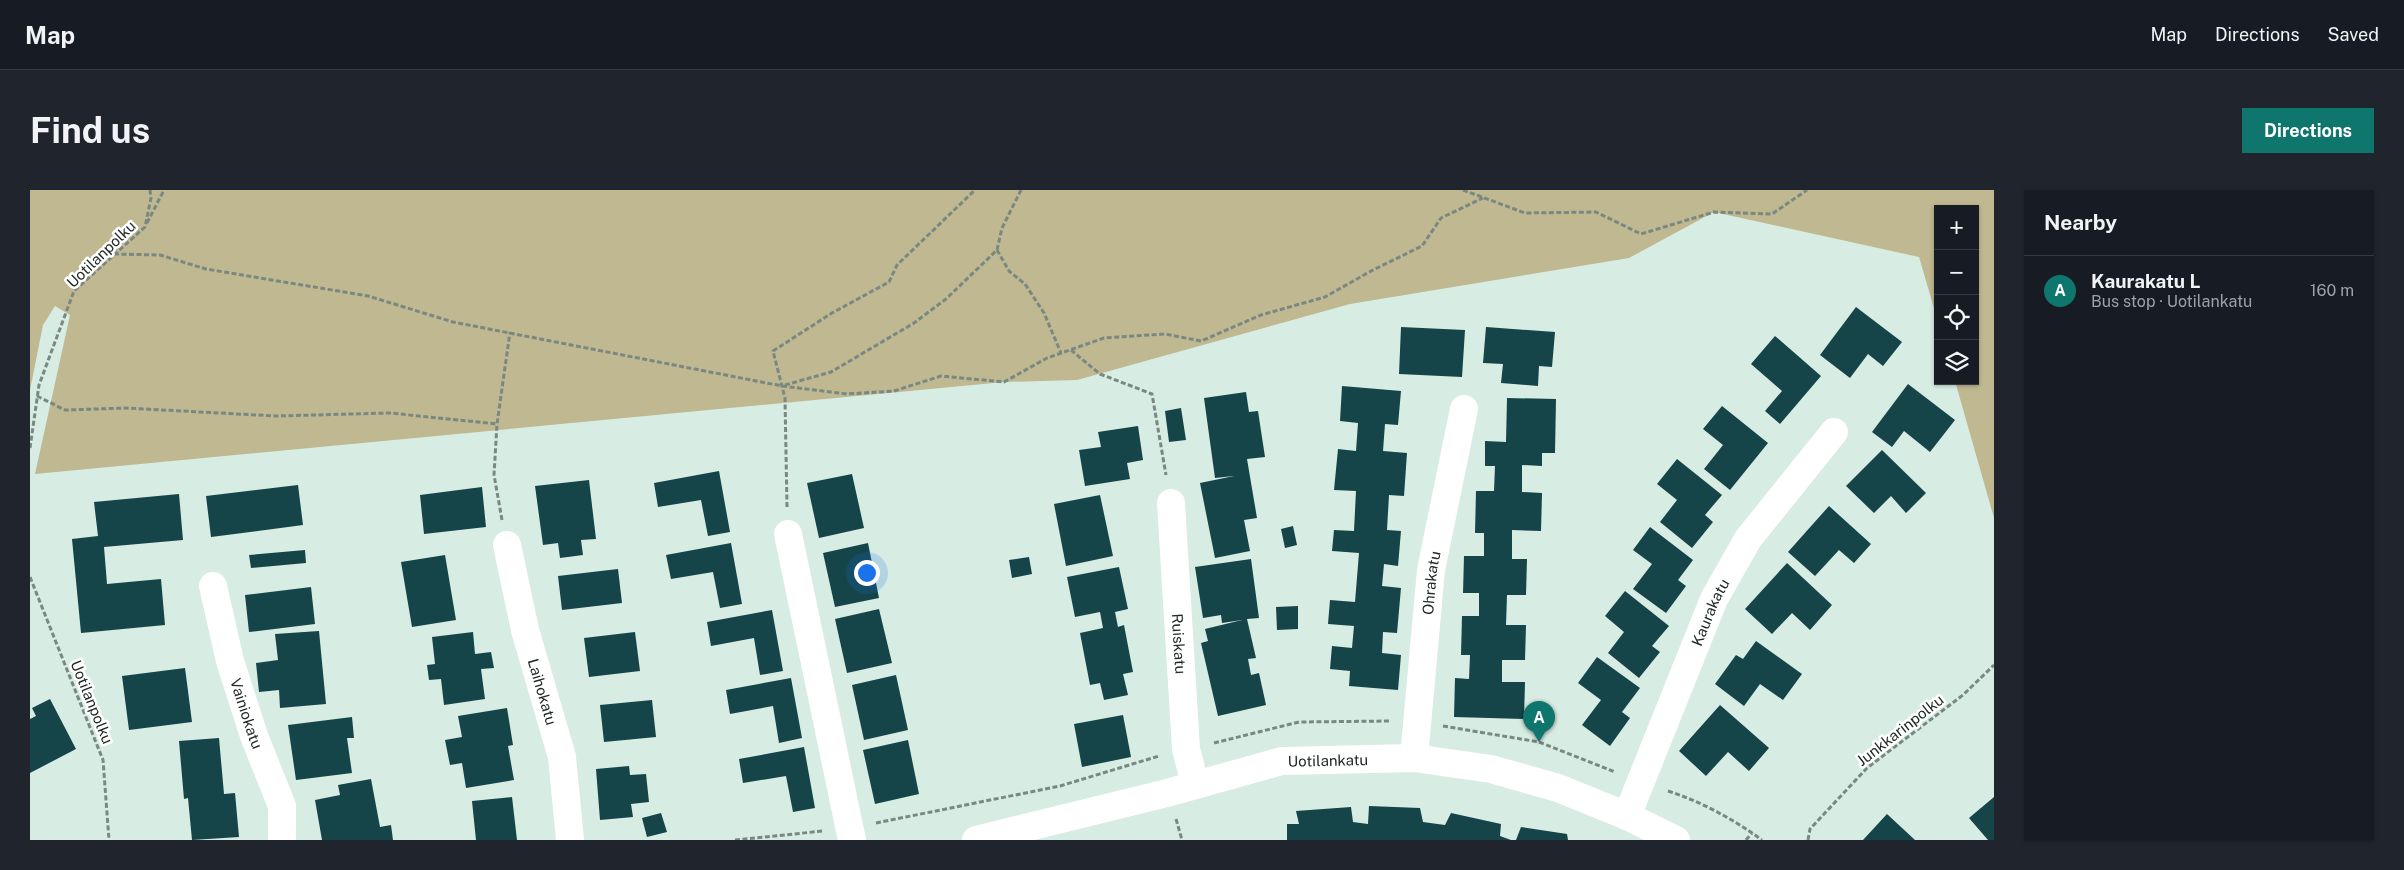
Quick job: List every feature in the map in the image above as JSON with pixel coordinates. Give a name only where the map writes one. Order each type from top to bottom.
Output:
[{"type":"street","name":"Ohrakatu","points":[[1414,758],[1431,570],[1464,409]]},
{"type":"street","name":"Kaurakatu","points":[[1627,816],[1714,599],[1748,539],[1834,432]]},
{"type":"street","name":"Ruiskatu","points":[[1171,503],[1186,749],[1195,784]]},
{"type":"street","points":[[788,534],[852,840]]},
{"type":"street","name":"Laihokatu","points":[[506,545],[525,630],[562,757],[570,840]]},
{"type":"street","name":"Vainiokatu","points":[[213,586],[230,661],[254,736],[282,806],[282,840]]},
{"type":"street","name":"Uotilankatu","points":[[976,840],[1167,793],[1282,761],[1414,758],[1491,769],[1558,788],[1627,816],[1676,840]]},
{"type":"path","name":"Uotilanpolku","points":[[30,448],[39,385],[74,291],[145,227],[151,198],[150,190]]},
{"type":"path","points":[[145,227],[164,190]]},
{"type":"path","points":[[788,534],[785,398],[773,351],[832,313],[889,282],[897,265],[975,190]]},
{"type":"path","points":[[782,386],[830,372],[914,323],[946,299],[997,250],[1002,228],[1021,190]]},
{"type":"path","points":[[1463,190],[1524,213],[1596,212],[1641,234],[1714,212],[1772,214],[1807,190]]},
{"type":"path","points":[[114,254],[160,256],[214,271],[368,296],[454,322],[782,386],[847,394],[894,391],[941,376],[1004,382],[1047,358],[1104,338],[1165,334],[1201,341],[1261,315],[1325,297],[1371,270],[1422,246],[1441,218],[1483,198]]},
{"type":"path","points":[[997,250],[1009,272],[1025,284],[1044,313],[1061,353]]},
{"type":"path","points":[[506,545],[494,475],[497,424],[510,332]]},
{"type":"path","points":[[1071,350],[1100,374],[1152,394],[1171,503]]},
{"type":"path","points":[[37,396],[65,410],[125,408],[276,416],[390,413],[497,424]]},
{"type":"path","name":"Uotilanpolku","points":[[30,577],[103,760],[109,840]]},
{"type":"path","name":"Junkkarinpolku","points":[[1808,840],[1810,829],[1867,768],[1963,695],[1994,665]]},
{"type":"path","points":[[1746,840],[1752,833]]},
{"type":"shaded area","points":[[30,190],[1994,190],[1994,518],[1956,385],[1979,385],[1979,205],[1934,205],[1934,308],[1919,257],[1714,212],[1629,258],[1350,304],[1077,380],[1004,382],[35,474],[70,315],[55,306],[43,325],[30,390]]},
{"type":"building","points":[[1856,307],[1902,342],[1883,366],[1868,354],[1850,378],[1820,355]]},
{"type":"building","points":[[1401,327],[1465,330],[1462,377],[1399,374]]},
{"type":"building","points":[[1486,327],[1555,332],[1552,367],[1539,366],[1538,386],[1501,383],[1503,364],[1483,363]]},
{"type":"building","points":[[1775,336],[1821,376],[1780,424],[1765,411],[1782,391],[1751,364]]},
{"type":"building","points":[[1908,384],[1955,420],[1930,452],[1904,431],[1892,447],[1872,432]]},
{"type":"building","points":[[1342,386],[1401,391],[1398,425],[1385,424],[1383,451],[1407,453],[1404,496],[1389,495],[1387,530],[1401,531],[1398,566],[1384,564],[1382,586],[1401,588],[1397,633],[1383,632],[1382,653],[1401,655],[1398,690],[1349,686],[1350,671],[1330,669],[1332,646],[1352,648],[1354,626],[1328,624],[1330,600],[1355,602],[1359,553],[1332,551],[1334,530],[1354,531],[1356,491],[1334,490],[1338,449],[1356,451],[1358,423],[1340,421]]},
{"type":"building","points":[[1246,392],[1249,412],[1258,411],[1265,457],[1247,459],[1257,518],[1244,520],[1250,551],[1215,558],[1200,483],[1234,476],[1215,478],[1204,398]]},
{"type":"building","points":[[1507,398],[1556,399],[1555,453],[1542,453],[1542,466],[1522,465],[1522,492],[1542,493],[1541,531],[1512,530],[1512,559],[1527,559],[1526,595],[1507,595],[1506,625],[1526,625],[1525,660],[1502,660],[1502,682],[1525,682],[1524,719],[1454,717],[1455,678],[1469,679],[1470,655],[1461,655],[1462,616],[1479,616],[1479,593],[1463,593],[1464,556],[1484,556],[1484,533],[1475,533],[1476,491],[1494,491],[1495,466],[1485,466],[1485,441],[1506,442]]},
{"type":"building","points":[[1722,406],[1768,443],[1730,490],[1704,469],[1723,445],[1703,429]]},
{"type":"building","points":[[1181,408],[1186,440],[1169,442],[1165,411]]},
{"type":"building","points":[[1138,426],[1143,460],[1127,463],[1130,479],[1085,486],[1079,450],[1101,447],[1098,432]]},
{"type":"building","points":[[1882,450],[1926,493],[1906,513],[1891,496],[1874,513],[1846,486]]},
{"type":"building","points":[[1677,459],[1722,495],[1705,515],[1713,522],[1692,548],[1660,522],[1677,500],[1657,484]]},
{"type":"building","points":[[719,471],[730,532],[708,536],[701,500],[658,507],[654,483]]},
{"type":"building","points":[[852,474],[864,528],[819,538],[807,483]]},
{"type":"building","points":[[589,480],[596,539],[581,540],[583,555],[560,558],[558,543],[543,545],[535,486]]},
{"type":"building","points":[[298,485],[303,525],[211,537],[206,496]]},
{"type":"building","points":[[482,487],[486,527],[424,534],[420,495]]},
{"type":"building","points":[[179,494],[183,540],[104,547],[107,584],[161,579],[165,625],[81,633],[72,539],[98,536],[94,502]]},
{"type":"building","points":[[1100,495],[1113,556],[1066,566],[1054,504]]},
{"type":"building","points":[[1829,506],[1871,544],[1854,563],[1839,550],[1815,576],[1788,552]]},
{"type":"building","points":[[1293,526],[1297,545],[1285,548],[1281,529]]},
{"type":"building","points":[[1650,527],[1693,560],[1678,580],[1686,586],[1666,613],[1633,589],[1652,564],[1633,550]]},
{"type":"building","points":[[731,543],[742,604],[720,608],[713,572],[671,579],[666,555]]},
{"type":"building","points":[[868,543],[879,598],[835,607],[823,553]]},
{"type":"building","points":[[305,550],[306,563],[251,568],[249,555]]},
{"type":"building","points":[[445,555],[456,620],[412,627],[401,562]]},
{"type":"building","points":[[1029,557],[1032,574],[1012,578],[1009,560]]},
{"type":"building","points":[[1251,559],[1259,618],[1247,619],[1256,658],[1248,659],[1251,675],[1259,673],[1266,705],[1218,716],[1201,643],[1208,641],[1205,629],[1242,620],[1222,623],[1221,615],[1203,618],[1195,567]]},
{"type":"building","points":[[1787,563],[1832,605],[1810,630],[1792,613],[1772,634],[1745,609]]},
{"type":"building","points":[[1119,567],[1128,609],[1115,612],[1118,627],[1124,625],[1133,672],[1123,674],[1128,695],[1104,700],[1100,683],[1090,685],[1080,633],[1103,628],[1100,612],[1075,617],[1067,577]]},
{"type":"building","points":[[618,569],[622,603],[562,610],[558,576]]},
{"type":"building","points":[[311,587],[315,624],[249,632],[245,595]]},
{"type":"building","points":[[1625,591],[1669,626],[1652,646],[1660,652],[1639,678],[1608,653],[1624,632],[1605,616]]},
{"type":"building","points":[[1298,606],[1298,629],[1277,630],[1276,607]]},
{"type":"building","points":[[879,609],[892,663],[847,673],[835,619]]},
{"type":"building","points":[[772,610],[783,671],[760,675],[754,638],[711,646],[707,622]]},
{"type":"building","points":[[319,631],[326,704],[280,708],[279,690],[259,692],[256,663],[278,660],[275,634]]},
{"type":"building","points":[[473,632],[475,654],[491,652],[494,668],[481,669],[485,699],[444,705],[441,679],[429,680],[427,665],[435,664],[432,637]]},
{"type":"building","points":[[635,632],[640,671],[589,677],[584,638]]},
{"type":"building","points":[[1756,641],[1802,674],[1783,700],[1760,684],[1744,706],[1715,684],[1736,655],[1743,659]]},
{"type":"building","points":[[1597,657],[1640,688],[1622,712],[1630,718],[1610,746],[1582,725],[1601,700],[1578,683]]},
{"type":"building","points":[[185,668],[192,722],[129,730],[122,676]]},
{"type":"building","points":[[896,675],[908,730],[864,740],[852,685]]},
{"type":"building","points":[[791,678],[802,738],[779,743],[773,706],[730,714],[726,690]]},
{"type":"building","points":[[50,699],[76,749],[30,773],[30,719],[36,716],[32,708]]},
{"type":"building","points":[[652,700],[656,737],[604,742],[600,705]]},
{"type":"building","points":[[1720,705],[1769,748],[1749,771],[1728,752],[1706,776],[1679,751]]},
{"type":"building","points":[[507,708],[513,745],[508,746],[514,780],[466,788],[462,763],[450,765],[445,740],[462,737],[458,716]]},
{"type":"building","points":[[1123,715],[1131,757],[1082,767],[1074,724]]},
{"type":"building","points":[[352,717],[354,738],[347,738],[352,773],[296,780],[288,725]]},
{"type":"building","points":[[219,738],[224,794],[235,793],[239,837],[192,840],[188,798],[184,799],[179,741]]},
{"type":"building","points":[[908,740],[919,794],[875,804],[863,750]]},
{"type":"building","points":[[804,747],[815,808],[793,812],[786,776],[743,783],[739,759]]},
{"type":"building","points":[[629,766],[630,775],[646,774],[649,802],[631,804],[633,817],[600,820],[596,769]]},
{"type":"building","points":[[371,779],[380,827],[391,825],[393,840],[322,840],[315,800],[340,795],[338,785]]},
{"type":"building","points":[[512,797],[517,840],[476,840],[472,801]]},
{"type":"building","points":[[1994,797],[1994,840],[1988,840],[1969,818]]},
{"type":"building","points":[[1369,806],[1420,808],[1423,822],[1445,825],[1451,813],[1501,824],[1500,836],[1511,840],[1287,840],[1287,824],[1299,824],[1296,811],[1351,807],[1353,822],[1368,824]]},
{"type":"building","points":[[661,813],[667,832],[647,837],[642,818]]},
{"type":"building","points":[[1887,814],[1915,840],[1863,840]]},
{"type":"building","points":[[1521,827],[1567,834],[1568,840],[1516,840]]},
{"type":"place","name":"Kaurakatu L","points":[[1539,742]]}]
